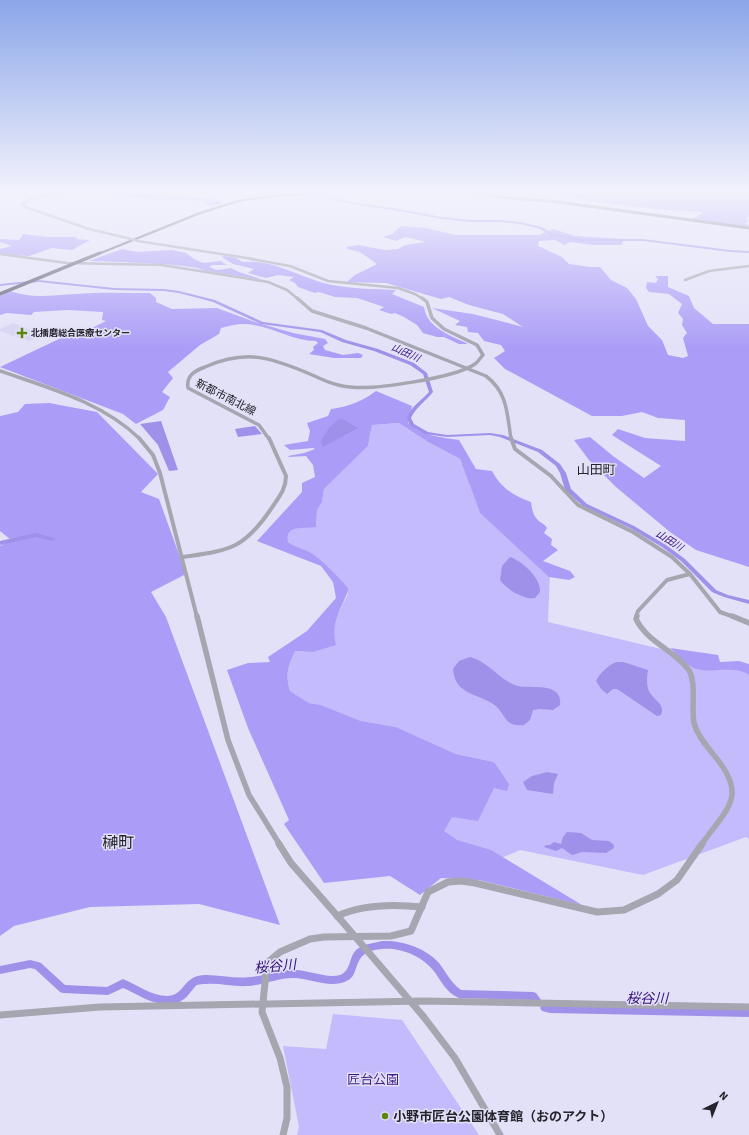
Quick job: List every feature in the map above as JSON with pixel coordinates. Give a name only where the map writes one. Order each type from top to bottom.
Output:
[{"type":"highway","points":[[0,293],[80,262],[118,243]]},
{"type":"highway","points":[[99,253],[124,243]]},
{"type":"highway","points":[[0,293],[124,243]]},
{"type":"highway","points":[[99,253],[129,243]]},
{"type":"street","points":[[156,243],[260,260]]},
{"type":"street","points":[[0,254],[67,263],[162,265],[268,282],[287,290],[312,311],[368,329],[486,376],[499,387],[505,402],[514,449],[551,476],[578,505],[624,527],[662,549],[690,574],[720,612],[749,623]]},
{"type":"street","name":"新都市南北線","points":[[183,557],[224,549],[245,540],[252,534],[283,493],[286,481],[284,470],[264,429],[253,421],[188,388],[187,381],[192,373],[226,358],[252,354],[271,358],[335,384],[360,388],[435,379],[465,368],[481,359],[483,355],[481,350],[471,342],[444,329],[432,318],[427,302],[415,294],[398,288],[328,281],[290,266],[251,259]]},
{"type":"street","points":[[685,280],[708,271],[749,266]]},
{"type":"street","points":[[0,371],[97,409],[120,422],[143,442],[154,458],[162,478],[183,557],[228,740],[249,795],[291,862],[423,1016],[456,1059],[500,1135]]},
{"type":"street","points":[[283,1135],[287,1115],[288,1088],[285,1071],[262,1012],[267,963],[280,952],[310,939],[324,937],[391,936],[411,931],[414,920],[422,907],[428,892],[448,882],[461,881],[579,909],[597,912],[610,912],[624,910],[658,894],[677,880],[734,800],[736,790],[730,774],[695,729],[692,678],[690,671],[684,664],[642,631],[636,619],[638,611],[667,580],[690,574]]},
{"type":"street","points":[[339,918],[347,912],[400,905],[422,907]]},
{"type":"street","points":[[0,1015],[66,1011],[100,1007],[424,1000],[749,1007]]},
{"type":"shaded area","points":[[3,243],[85,243],[72,250],[52,248],[29,256],[0,254],[0,249],[12,246]]},
{"type":"shaded area","points":[[419,243],[539,243],[538,246],[562,257],[569,264],[600,267],[611,280],[627,288],[636,299],[648,326],[662,340],[668,355],[683,358],[688,356],[683,338],[687,333],[682,325],[683,319],[678,313],[682,304],[669,294],[649,292],[646,288],[647,282],[656,283],[658,279],[655,276],[668,276],[668,287],[689,296],[694,308],[713,324],[749,324],[749,567],[696,550],[670,532],[616,487],[589,460],[574,440],[590,437],[613,456],[644,478],[661,466],[612,435],[618,429],[645,438],[685,441],[685,420],[658,418],[642,412],[622,416],[592,416],[505,369],[494,358],[505,351],[501,345],[484,341],[478,333],[468,332],[467,327],[455,325],[460,321],[432,308],[473,314],[523,327],[503,314],[469,305],[449,297],[441,299],[386,283],[347,282],[355,275],[377,264],[360,252],[347,249],[346,247],[358,245],[385,250],[398,249],[405,245]]},
{"type":"shaded area","points":[[577,243],[622,243],[622,245],[593,245]]},
{"type":"shaded area","points":[[122,249],[137,252],[172,250],[186,253],[203,263],[221,261],[227,265],[212,265],[209,267],[217,270],[231,268],[264,280],[205,271],[186,266],[89,261]]},
{"type":"shaded area","points":[[222,257],[236,258],[243,262],[266,263],[332,285],[396,290],[392,294],[424,307],[426,314],[434,326],[468,344],[459,344],[444,337],[437,337],[423,333],[417,325],[404,317],[395,313],[391,314],[379,310],[384,307],[357,298],[335,297],[319,292],[315,293],[298,287],[295,283],[289,280],[294,277],[278,275],[266,278],[248,273],[254,269],[233,264]]},
{"type":"shaded area","points":[[10,291],[26,295],[42,296],[94,293],[150,293],[156,298],[156,302],[172,309],[217,308],[255,322],[293,333],[325,339],[328,343],[323,346],[325,350],[343,355],[358,353],[363,355],[361,358],[334,358],[309,354],[314,350],[313,347],[318,343],[316,341],[298,338],[253,325],[238,324],[221,328],[219,334],[200,345],[168,372],[173,378],[162,392],[170,397],[163,410],[136,424],[123,414],[0,367],[80,329],[86,331],[106,321],[102,320],[103,312],[67,310],[34,312],[31,315],[7,313],[0,315],[0,296]]},
{"type":"shaded area","name":"北播磨総合医療センター","points":[[13,323],[45,335],[29,341],[0,331],[0,329]]},
{"type":"shaded area","points":[[376,391],[412,406],[408,423],[419,431],[425,433],[438,437],[459,440],[476,469],[492,471],[499,482],[508,490],[531,502],[535,517],[547,528],[544,533],[552,539],[551,545],[558,550],[543,561],[570,571],[575,577],[569,580],[549,577],[480,513],[460,459],[428,442],[399,423],[372,425],[368,446],[324,489],[322,502],[317,510],[316,527],[296,528],[289,532],[288,542],[293,546],[308,551],[316,556],[331,569],[348,588],[335,624],[334,634],[336,645],[313,652],[295,651],[288,671],[290,691],[309,703],[321,705],[361,721],[396,727],[456,754],[494,762],[509,784],[507,791],[494,788],[478,821],[452,817],[444,831],[457,840],[491,850],[582,905],[479,880],[441,878],[420,895],[390,876],[324,883],[284,824],[289,820],[248,728],[227,670],[248,663],[270,662],[268,657],[307,631],[336,598],[333,582],[321,566],[257,541],[302,492],[302,483],[315,477],[313,465],[306,456],[288,456],[315,449],[290,450],[284,445],[308,441],[310,431],[307,423],[328,416],[331,409],[355,403]]},
{"type":"shaded area","points":[[49,403],[97,412],[158,474],[141,492],[159,499],[186,574],[151,592],[166,617],[280,925],[199,904],[90,907],[14,926],[0,936],[0,546],[11,540],[0,531],[0,416],[18,412],[25,404]]},
{"type":"shaded area","points":[[341,418],[358,428],[323,447],[321,442],[324,435],[332,425]]},
{"type":"shaded area","points":[[161,421],[178,470],[169,471],[158,445],[140,424]]},
{"type":"shaded area","points":[[255,426],[262,434],[238,437],[235,429]]},
{"type":"shaded area","points":[[510,557],[520,562],[534,576],[540,592],[535,598],[521,596],[506,587],[500,580],[502,566]]},
{"type":"shaded area","points":[[670,648],[718,655],[720,662],[739,661],[749,664],[749,675],[736,670],[701,670],[691,667]]},
{"type":"shaded area","points":[[470,657],[477,659],[511,684],[523,687],[551,689],[560,697],[560,705],[553,710],[533,710],[530,720],[524,725],[517,725],[508,722],[501,711],[493,704],[462,689],[458,684],[453,669],[459,661]]},
{"type":"shaded area","points":[[617,662],[623,662],[648,670],[648,688],[662,708],[661,715],[657,716],[617,689],[613,689],[607,694],[601,689],[596,681],[607,667]]},
{"type":"shaded area","points":[[547,772],[558,774],[554,783],[553,794],[527,790],[523,782],[532,776]]},
{"type":"shaded area","points":[[567,832],[581,833],[592,840],[609,841],[614,845],[614,848],[606,853],[582,852],[572,855],[562,848],[556,851],[544,847],[554,842],[561,844],[563,837]]},
{"type":"green space","points":[[399,423],[428,442],[460,459],[480,513],[550,572],[548,622],[749,670],[749,839],[746,837],[643,875],[520,850],[499,859],[440,834],[451,814],[494,762],[456,754],[396,727],[361,721],[321,705],[309,703],[290,691],[288,671],[295,651],[313,652],[333,634],[337,616],[348,594],[342,581],[333,572],[309,552],[294,547],[288,542],[286,537],[288,532],[298,527],[316,527],[317,510],[322,502],[324,489],[368,446],[372,425]]},
{"type":"green space","name":"匠台公園","points":[[333,1014],[402,1020],[479,1135],[297,1135],[299,1127],[283,1046],[326,1049]]},
{"type":"waterway","points":[[666,243],[749,252]]},
{"type":"waterway","name":"山田川","points":[[0,285],[39,281],[114,289],[164,290],[179,292],[214,301],[262,323],[321,331],[344,341],[376,350],[412,364],[425,373],[431,392],[413,409],[409,418],[412,425],[427,433],[447,436],[490,434],[501,436],[540,451],[558,465],[563,473],[568,490],[585,505],[632,527],[664,546],[683,560],[714,591],[749,602]]},
{"type":"waterway","points":[[0,543],[36,535],[52,539]]},
{"type":"waterway","name":"桜谷川","points":[[0,970],[30,964],[38,966],[63,989],[108,991],[123,983],[156,999],[170,1000],[180,997],[193,983],[201,980],[248,982],[293,974],[339,980],[350,974],[355,959],[363,950],[377,946],[391,945],[409,949],[427,959],[436,967],[446,982],[459,994],[533,996],[536,1000]]},
{"type":"waterway","name":"桜谷川","points":[[545,1008],[749,1013]]},
{"type":"place","name":"北播磨総合医療センター","points":[[22,333]]},
{"type":"place","name":"小野市匠台公園体育館（おのアクト）","points":[[385,1116]]},
{"type":"district","name":"山田町","points":[[596,469]]},
{"type":"district","name":"榊町","points":[[118,842]]}]
